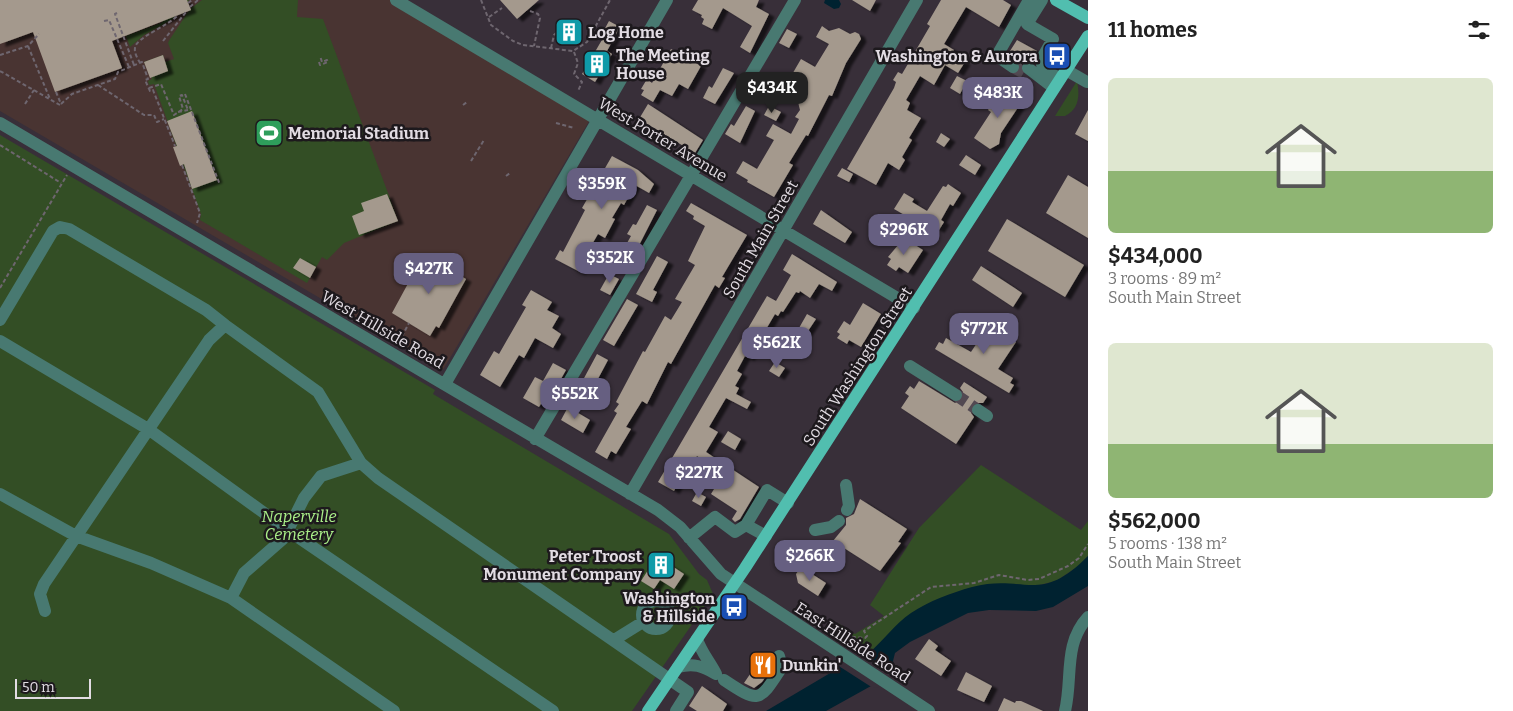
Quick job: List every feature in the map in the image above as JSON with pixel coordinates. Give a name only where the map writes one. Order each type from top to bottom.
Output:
[{"type":"main road","points":[[1056,0],[1088,18]]},
{"type":"main road","name":"South Washington Street","points":[[648,711],[788,503],[1088,36]]},
{"type":"street","name":"West Porter Avenue","points":[[396,0],[914,308]]},
{"type":"street","points":[[445,384],[667,0]]},
{"type":"street","points":[[535,439],[795,0]]},
{"type":"street","name":"South Main Street","points":[[630,494],[917,0]]},
{"type":"street","points":[[1022,22],[1029,0]]},
{"type":"street","points":[[1042,0],[999,52],[1000,58],[1058,82],[1087,82]]},
{"type":"street","points":[[1022,22],[1053,39],[1041,60],[1043,68],[1058,82]]},
{"type":"street","name":"West Hillside Road","points":[[0,123],[658,510],[680,526],[720,573],[734,584]]},
{"type":"street","points":[[0,320],[53,231],[60,227],[69,229],[198,305],[318,392],[361,463],[378,478],[688,692],[676,711]]},
{"type":"street","points":[[45,610],[40,594],[44,584],[209,340],[225,325]]},
{"type":"street","points":[[0,341],[148,429],[289,530],[553,711]]},
{"type":"street","points":[[910,366],[956,395]]},
{"type":"street","points":[[230,598],[244,573],[284,538],[304,498],[321,476],[334,470],[361,463]]},
{"type":"street","points":[[846,485],[849,506],[847,510]]},
{"type":"street","points":[[689,538],[715,517],[735,532],[746,525],[767,490],[788,503]]},
{"type":"street","points":[[0,494],[76,536],[151,563],[230,598],[394,711]]},
{"type":"street","points":[[815,530],[831,527],[839,521]]},
{"type":"street","points":[[746,525],[766,536]]},
{"type":"street","name":"East Hillside Road","points":[[734,584],[922,709]]},
{"type":"street","points":[[1065,711],[1069,693],[1069,664],[1072,642],[1078,628],[1088,617]]},
{"type":"street","points":[[614,640],[643,622]]},
{"type":"street","points":[[678,666],[690,664],[701,666],[716,674],[711,662],[700,650],[697,639]]},
{"type":"street","points":[[724,680],[750,696],[758,697],[764,694],[782,667],[779,656]]},
{"type":"path","points":[[188,3],[192,0]]},
{"type":"path","points":[[190,8],[198,0]]},
{"type":"path","points":[[481,0],[491,25],[513,41],[573,51],[587,42],[610,0]]},
{"type":"path","points":[[488,18],[502,8]]},
{"type":"path","points":[[530,11],[538,14],[540,18],[534,46]]},
{"type":"path","points":[[164,41],[186,12]]},
{"type":"path","points":[[117,13],[134,65]]},
{"type":"path","points":[[175,146],[153,90],[150,91],[145,80],[148,79],[142,62],[140,63],[134,50],[135,45],[144,37],[161,29],[178,15]]},
{"type":"path","points":[[104,22],[109,20],[129,67]]},
{"type":"path","points":[[551,48],[554,35],[564,26]]},
{"type":"path","points":[[0,55],[28,46],[39,34]]},
{"type":"path","points":[[28,46],[50,99]]},
{"type":"path","points":[[573,51],[578,63],[574,74],[582,82],[578,91]]},
{"type":"path","points":[[319,62],[320,65],[328,62],[328,60],[322,62],[320,56]]},
{"type":"path","points":[[56,92],[61,104],[68,96],[115,79],[118,72],[140,63]]},
{"type":"path","points":[[0,70],[60,106]]},
{"type":"path","points":[[149,88],[161,84],[174,114],[189,110]]},
{"type":"path","points":[[98,85],[144,115],[154,114],[157,122],[164,119]]},
{"type":"path","points":[[25,104],[34,90]]},
{"type":"path","points":[[185,94],[189,110]]},
{"type":"path","points":[[178,112],[183,109],[179,96],[182,95],[220,185]]},
{"type":"path","points":[[463,105],[467,102]]},
{"type":"path","points":[[556,123],[574,128]]},
{"type":"path","points":[[471,161],[484,140]]},
{"type":"path","points":[[0,145],[62,184]]},
{"type":"path","points":[[182,165],[200,213],[197,223]]},
{"type":"path","points":[[506,176],[510,173]]},
{"type":"path","points":[[0,288],[68,174]]},
{"type":"path","points":[[399,342],[409,323]]},
{"type":"path","points":[[832,649],[843,636],[865,638],[867,636],[864,631],[932,587],[974,583],[999,575],[1028,580],[1039,578],[1068,566],[1078,558],[1088,544]]},
{"type":"shaded area","points":[[0,0],[397,0],[592,116],[443,370],[0,111]]},
{"type":"green space","points":[[189,0],[173,19],[144,35],[130,47],[126,36],[161,23]]},
{"type":"green space","name":"Memorial Stadium","points":[[202,0],[298,0],[297,17],[323,19],[388,193],[398,221],[344,243],[327,260],[322,257],[307,283],[200,220],[201,214],[154,84],[149,85],[148,81],[152,79],[144,62],[163,55],[165,62],[174,59],[168,43],[190,9]]},
{"type":"green space","points":[[1077,81],[1078,97],[1076,106],[1065,116],[1055,116]]},
{"type":"green space","name":"Naperville Cemetery","points":[[0,135],[435,390],[433,394],[669,534],[699,574],[707,580],[713,594],[632,711],[0,711]]},
{"type":"green space","points":[[981,465],[1081,530],[1088,521],[1088,556],[1080,565],[1056,581],[1035,586],[1008,584],[971,588],[948,595],[912,613],[869,653],[851,646],[831,630],[838,623],[855,634],[884,616],[870,605],[919,528]]},
{"type":"water","points":[[825,0],[839,0],[841,4],[839,8],[834,9],[824,3]]},
{"type":"water","points":[[1088,556],[1088,586],[1053,607],[1036,611],[989,610],[968,613],[910,642],[895,653],[893,661],[898,676],[871,686],[826,711],[766,711],[837,669],[836,662],[851,646],[869,653],[905,617],[933,601],[972,587],[1005,583],[1031,585],[1057,580]]},
{"type":"pier","points":[[849,645],[900,677],[895,684],[873,688],[834,663],[844,648]]},
{"type":"building","points":[[0,0],[187,0],[191,10],[112,41],[122,68],[55,92],[33,32],[0,44]]},
{"type":"building","points":[[500,0],[539,0],[517,19]]},
{"type":"building","points":[[698,0],[759,0],[756,7],[769,14],[750,53],[740,47],[752,26],[723,8],[712,29],[702,24],[704,19],[701,17],[702,15],[692,10]]},
{"type":"building","points":[[852,0],[876,0],[870,11]]},
{"type":"building","points":[[941,0],[1003,0],[1011,5],[999,27],[966,7],[944,44],[954,50],[951,54],[965,62],[958,73],[945,65],[934,85],[920,76],[906,100],[910,103],[907,110],[921,118],[909,138],[912,140],[902,157],[905,160],[899,170],[888,163],[876,185],[847,169],[894,88],[896,82],[893,80],[898,72],[902,74],[930,26],[927,24]]},
{"type":"building","name":"The Meeting House","points":[[609,21],[620,27],[607,51],[612,54],[595,82],[582,74],[606,33],[603,32]]},
{"type":"building","name":"Log Home","points":[[571,26],[576,32],[567,38],[562,32]]},
{"type":"building","points":[[822,26],[829,31],[839,28],[850,34],[855,32],[859,34],[861,39],[846,63],[832,96],[829,95],[808,136],[806,135],[789,163],[793,165],[774,197],[747,182],[748,180],[736,173],[743,161],[757,169],[774,140],[766,136],[773,124],[791,134],[799,119],[795,117],[800,110],[797,98],[783,90],[801,59],[815,67],[829,44],[816,37]]},
{"type":"building","points":[[787,29],[797,34],[789,48],[779,43]]},
{"type":"building","points":[[1017,40],[1037,51],[1033,61],[1025,60],[1021,65],[1017,60],[1020,56],[1010,51]]},
{"type":"building","points":[[671,49],[701,66],[688,89],[679,84],[672,96],[660,90],[653,102],[641,95],[644,90],[641,89],[647,79],[652,83]]},
{"type":"building","points":[[163,55],[168,71],[150,78],[144,62]]},
{"type":"building","points":[[723,68],[734,73],[715,104],[703,98],[709,86],[712,88]]},
{"type":"building","points":[[957,76],[967,81],[960,94],[950,88]]},
{"type":"building","points":[[1006,89],[1023,100],[1001,133],[999,144],[990,149],[974,138],[991,112],[988,110],[994,100],[997,103]]},
{"type":"building","points":[[648,104],[703,140],[695,153],[639,119]]},
{"type":"building","points":[[746,106],[755,111],[740,143],[725,134],[731,124],[734,126]]},
{"type":"building","points":[[769,106],[781,112],[776,121],[764,115]]},
{"type":"building","points":[[1088,110],[1088,141],[1075,134]]},
{"type":"building","points":[[192,111],[217,180],[192,189],[184,164],[180,166],[173,147],[177,146],[167,121]]},
{"type":"building","points":[[941,133],[950,139],[944,147],[936,142]]},
{"type":"building","points":[[966,155],[981,165],[975,175],[959,165]]},
{"type":"building","points":[[612,156],[638,170],[654,184],[649,193],[635,185],[624,205],[621,203],[612,218],[615,219],[605,238],[598,234],[587,253],[590,254],[580,272],[555,259],[560,250],[563,252],[585,210],[582,208]]},
{"type":"building","points":[[842,168],[853,174],[849,182],[837,176]]},
{"type":"building","points":[[1068,175],[1088,187],[1088,238],[1046,213]]},
{"type":"building","points":[[948,184],[961,193],[953,206],[950,204],[941,220],[944,222],[939,230],[925,222],[921,230],[913,225],[915,221],[894,209],[904,193],[914,199],[912,202],[927,211],[943,186],[946,187]]},
{"type":"building","points":[[387,194],[398,221],[359,235],[352,216],[364,211],[361,203]]},
{"type":"building","points":[[691,203],[747,235],[722,277],[725,278],[719,288],[715,285],[671,364],[668,362],[647,404],[642,401],[626,427],[631,429],[616,454],[611,451],[607,459],[595,452],[617,413],[614,411],[619,404],[616,402],[643,351],[645,352],[665,316],[671,320],[682,302],[675,299],[695,265],[688,261],[705,226],[693,219],[694,216],[686,211]]},
{"type":"building","points":[[647,205],[657,210],[630,263],[619,257],[631,236],[627,234],[633,224],[636,225]]},
{"type":"building","points":[[821,210],[852,232],[845,243],[813,224]]},
{"type":"building","points":[[1007,219],[1084,265],[1065,297],[988,251]]},
{"type":"building","points":[[904,238],[923,250],[908,273],[899,267],[896,271],[887,265],[891,259],[888,257]]},
{"type":"building","points":[[424,254],[466,279],[439,328],[436,326],[430,336],[392,313]]},
{"type":"building","points":[[792,254],[837,282],[832,291],[819,284],[810,298],[800,291],[799,293],[796,292],[783,312],[781,311],[778,316],[775,314],[749,358],[745,356],[737,371],[742,374],[735,386],[739,388],[736,394],[751,402],[747,409],[726,398],[709,427],[718,432],[706,452],[759,487],[740,519],[735,522],[732,519],[737,511],[711,494],[723,474],[697,456],[688,470],[686,469],[674,491],[658,482],[767,296],[776,301],[791,275],[783,270]]},
{"type":"building","points":[[657,256],[668,262],[653,290],[657,292],[652,302],[636,294]]},
{"type":"building","points":[[300,258],[316,267],[310,278],[293,268]]},
{"type":"building","points":[[981,266],[1022,293],[1013,307],[972,280]]},
{"type":"building","points":[[609,274],[619,279],[610,295],[600,290]]},
{"type":"building","points":[[531,290],[552,302],[547,310],[559,316],[552,328],[561,334],[553,348],[535,338],[524,358],[519,355],[500,387],[480,375],[494,351],[499,354],[526,307],[522,305]]},
{"type":"building","points":[[627,299],[638,305],[614,346],[603,340]]},
{"type":"building","points":[[863,303],[881,314],[861,347],[849,340],[847,344],[837,338],[840,334],[837,332],[844,321],[850,325]]},
{"type":"building","points":[[807,314],[816,319],[796,349],[786,343],[792,333],[795,335]]},
{"type":"building","points":[[992,320],[1007,330],[1004,335],[1016,342],[998,369],[1013,378],[1010,383],[1014,385],[1009,393],[935,349],[939,342],[943,344],[946,338],[971,352]]},
{"type":"building","points":[[597,354],[608,360],[592,390],[588,388],[576,407],[567,402],[573,391],[576,393]]},
{"type":"building","points":[[775,362],[785,368],[779,377],[769,371]]},
{"type":"building","points":[[553,363],[566,370],[553,393],[549,391],[539,407],[523,398],[535,377],[543,381]]},
{"type":"building","points":[[919,381],[955,403],[963,399],[963,392],[960,388],[964,382],[987,397],[983,403],[975,403],[971,406],[971,413],[974,417],[956,444],[901,408],[909,396],[905,393],[910,386],[914,389]]},
{"type":"building","points":[[568,407],[590,420],[583,433],[561,420]]},
{"type":"building","points":[[728,431],[741,439],[735,450],[721,442]]},
{"type":"building","points":[[697,492],[706,497],[701,506],[692,501]]},
{"type":"building","points":[[860,499],[907,529],[898,542],[901,543],[880,571],[833,541],[846,525],[846,518],[854,514]]},
{"type":"building","name":"Peter Troost Monument Company","points":[[657,556],[684,574],[674,589],[660,580],[654,589],[641,581]]},
{"type":"building","points":[[801,567],[826,583],[818,596],[798,583],[796,574]]},
{"type":"building","points":[[929,639],[938,646],[935,650],[951,661],[941,676],[915,659]]},
{"type":"building","points":[[761,658],[773,666],[762,682],[754,688],[744,683]]},
{"type":"building","points":[[966,672],[992,686],[984,702],[957,690]]},
{"type":"building","points":[[702,686],[727,704],[723,711],[697,711],[689,706]]},
{"type":"building","points":[[1004,698],[1015,703],[1016,701],[1021,701],[1043,711],[998,711]]},
{"type":"tunnel","points":[[1013,67],[1024,73]]},
{"type":"tunnel","points":[[956,395],[978,410]]},
{"type":"place","name":"Log Home","points":[[569,32]]},
{"type":"place","name":"Washington & Aurora","points":[[1057,56]]},
{"type":"place","name":"The Meeting House","points":[[597,64]]},
{"type":"place","name":"Memorial Stadium","points":[[269,133]]},
{"type":"place","name":"Peter Troost Monument Company","points":[[661,565]]},
{"type":"place","name":"Washington & Hillside","points":[[734,607]]},
{"type":"place","name":"Dunkin'","points":[[763,665]]}]
